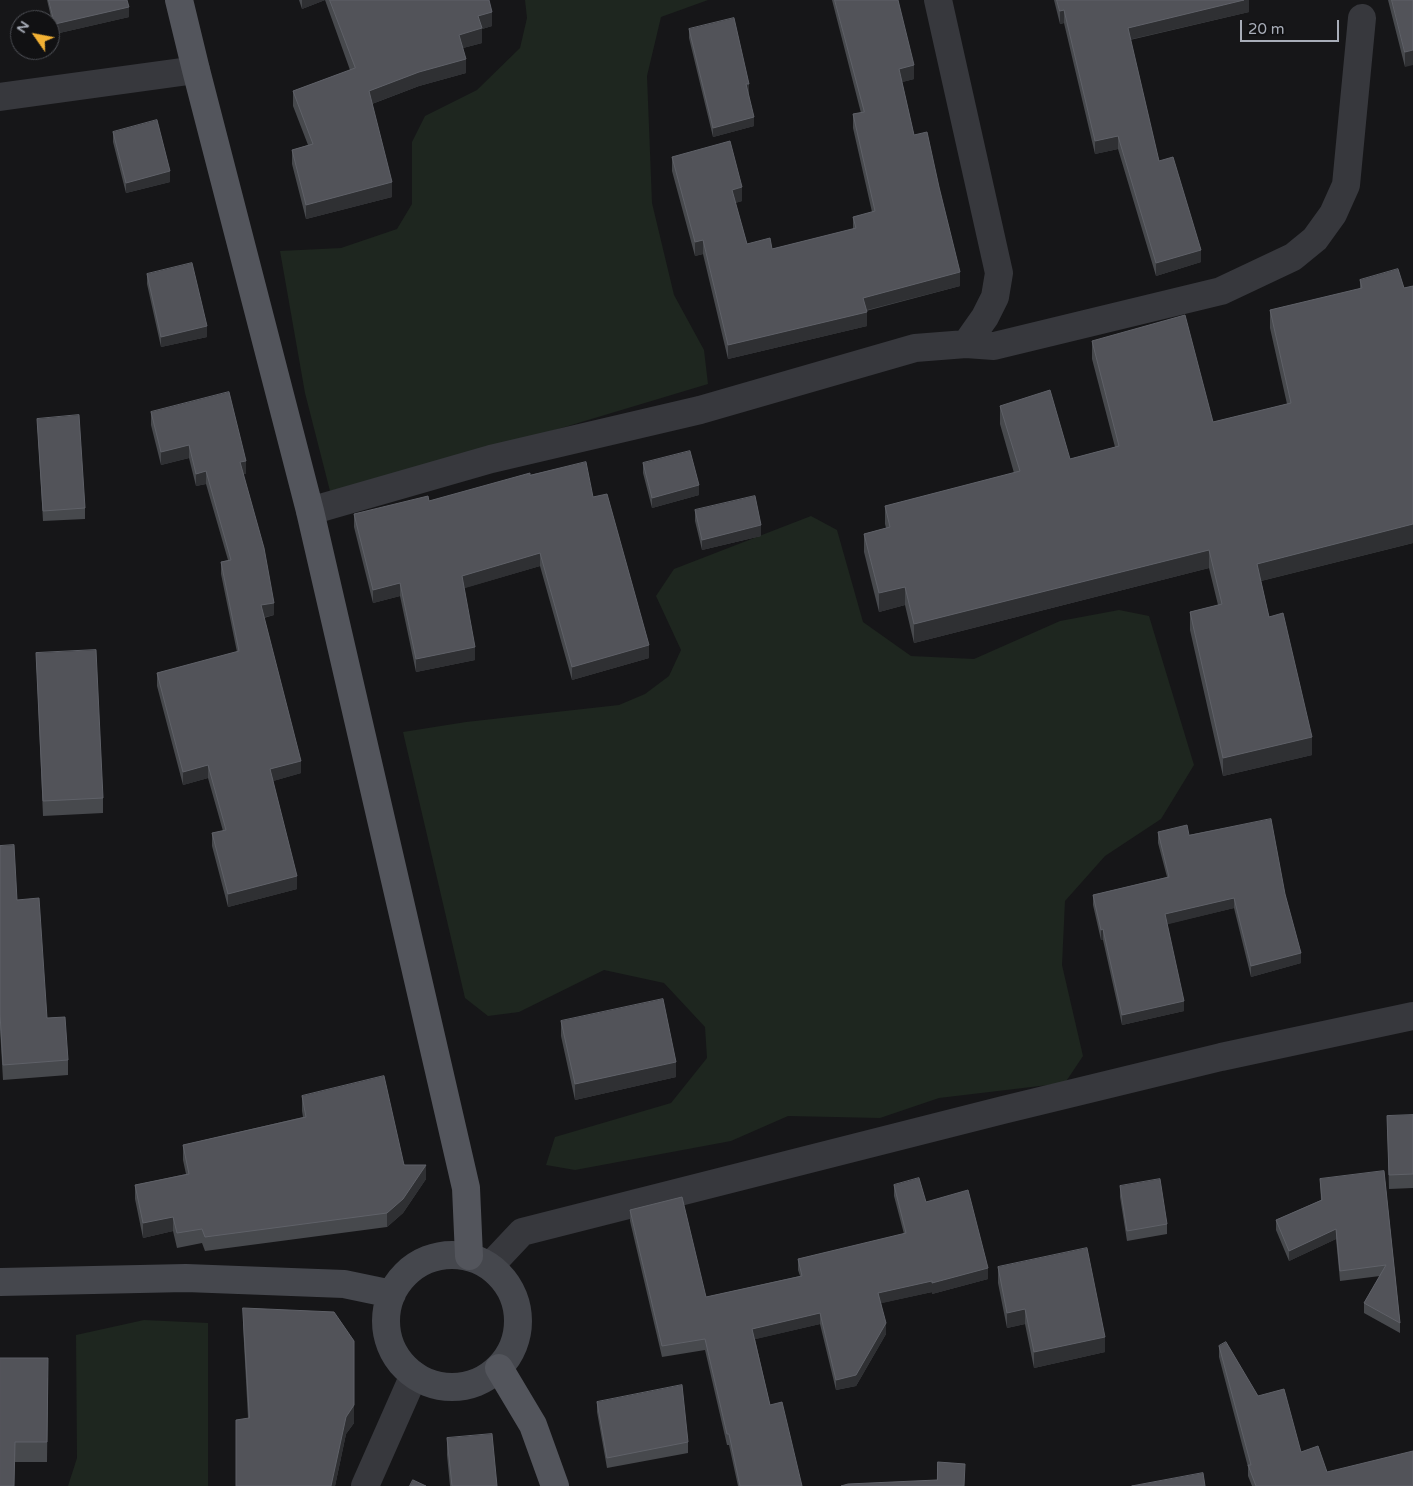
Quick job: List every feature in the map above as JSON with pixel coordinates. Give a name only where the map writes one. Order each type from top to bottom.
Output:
[{"type":"main road","points":[[179,0],[310,511],[466,1188],[480,1261]]},
{"type":"main road","points":[[499,1368],[533,1424],[555,1486]]},
{"type":"street","points":[[938,0],[999,273],[995,297],[985,317],[966,344]]},
{"type":"street","points":[[310,511],[491,459],[700,410],[915,348],[966,344],[994,346],[1221,291],[1293,257],[1315,239],[1333,214],[1346,185],[1362,18]]},
{"type":"street","points":[[0,97],[196,70]]},
{"type":"street","points":[[480,1261],[522,1232],[1154,1073],[1413,1016]]},
{"type":"street","points":[[446,1255],[480,1261],[506,1282],[516,1303],[518,1326],[512,1349],[499,1368],[480,1381],[458,1387],[435,1385],[414,1376],[401,1363],[392,1347],[387,1330],[387,1312],[392,1294],[405,1275],[424,1261],[446,1255]]},
{"type":"street","points":[[0,1282],[196,1278],[344,1284],[392,1294]]},
{"type":"street","points":[[364,1486],[414,1376]]},
{"type":"shaded area","points":[[525,0],[708,0],[661,17],[647,76],[652,203],[674,295],[704,350],[708,384],[425,469],[330,491],[305,393],[280,251],[341,248],[397,229],[412,204],[412,142],[425,116],[477,90],[520,48],[527,18]]},
{"type":"shaded area","points":[[811,516],[837,530],[863,622],[911,656],[974,659],[1060,621],[1119,610],[1149,616],[1194,765],[1161,819],[1105,856],[1065,901],[1062,965],[1083,1056],[1065,1083],[939,1098],[880,1118],[788,1116],[731,1141],[575,1170],[546,1165],[555,1137],[671,1103],[707,1058],[705,1027],[664,983],[604,970],[519,1012],[488,1016],[465,998],[403,732],[466,722],[619,705],[645,694],[669,676],[681,650],[656,596],[674,569]]},
{"type":"shaded area","points":[[144,1320],[208,1323],[208,1486],[68,1486],[77,1458],[76,1335]]},
{"type":"building","points":[[49,0],[127,0],[129,7],[60,23],[60,10],[52,10]]},
{"type":"building","points":[[330,0],[489,0],[492,12],[478,16],[482,28],[459,35],[466,59],[419,72],[369,91],[392,182],[306,205],[292,150],[313,144],[293,91],[355,68]]},
{"type":"building","points":[[835,0],[898,0],[914,65],[899,69],[914,135],[927,132],[960,272],[863,298],[867,312],[728,345],[703,240],[695,242],[672,157],[730,141],[742,187],[732,190],[747,244],[770,238],[772,249],[856,228],[853,217],[875,211],[853,114],[864,112]]},
{"type":"building","points":[[1057,0],[1244,0],[1128,28],[1159,161],[1173,157],[1201,250],[1156,263],[1118,136],[1095,141],[1064,10],[1060,11]]},
{"type":"building","points":[[1392,0],[1413,0],[1413,50],[1405,52]]},
{"type":"building","points":[[734,18],[749,84],[746,84],[754,117],[713,128],[689,29]]},
{"type":"building","points":[[157,120],[170,171],[126,183],[113,132]]},
{"type":"building","points":[[192,263],[207,326],[161,337],[147,274]]},
{"type":"building","points":[[1398,269],[1404,288],[1413,286],[1413,524],[1257,564],[1269,617],[1283,613],[1312,737],[1223,758],[1190,612],[1222,604],[1209,550],[914,624],[905,587],[879,593],[864,534],[890,527],[885,506],[1020,471],[1000,406],[1050,390],[1070,459],[1119,446],[1092,341],[1185,315],[1213,422],[1291,403],[1270,310],[1362,288],[1360,280]]},
{"type":"building","points":[[229,392],[246,461],[240,462],[264,548],[274,603],[261,605],[301,761],[270,769],[297,876],[228,894],[212,833],[226,830],[208,765],[183,772],[157,673],[239,651],[221,562],[231,560],[206,471],[196,474],[189,445],[161,452],[151,412]]},
{"type":"building","points":[[79,415],[85,508],[43,511],[37,419]]},
{"type":"building","points":[[690,451],[699,485],[652,498],[643,463]]},
{"type":"building","points":[[586,462],[593,497],[607,494],[649,645],[572,667],[540,553],[462,576],[475,647],[416,659],[400,583],[373,590],[354,514],[428,496],[429,501],[530,473],[530,475]]},
{"type":"building","points":[[755,496],[761,525],[702,540],[695,510]]},
{"type":"building","points":[[96,650],[103,798],[43,801],[36,653]]},
{"type":"building","points":[[1271,819],[1285,894],[1301,953],[1251,966],[1234,898],[1165,914],[1184,1001],[1122,1015],[1103,929],[1101,930],[1093,895],[1169,877],[1158,832],[1187,825],[1189,835]]},
{"type":"building","points":[[14,845],[17,900],[39,898],[47,1018],[65,1017],[68,1060],[3,1065],[0,1014],[0,846]]},
{"type":"building","points":[[663,999],[676,1062],[575,1084],[561,1021]]},
{"type":"building","points":[[384,1076],[404,1165],[426,1165],[403,1199],[387,1213],[205,1237],[202,1229],[177,1233],[173,1217],[143,1223],[135,1185],[189,1174],[183,1145],[306,1117],[302,1096]]},
{"type":"building","points":[[1413,1115],[1413,1174],[1389,1175],[1387,1116]]},
{"type":"building","points":[[1384,1171],[1400,1323],[1364,1303],[1386,1265],[1340,1271],[1336,1229],[1289,1251],[1276,1220],[1322,1200],[1320,1179]]},
{"type":"building","points":[[919,1178],[926,1202],[968,1190],[988,1268],[932,1283],[932,1281],[878,1293],[886,1323],[856,1375],[836,1380],[820,1313],[752,1329],[770,1405],[782,1402],[802,1486],[740,1486],[705,1339],[662,1346],[630,1210],[682,1197],[706,1297],[802,1276],[798,1259],[906,1233],[894,1185]]},
{"type":"building","points":[[1160,1179],[1167,1224],[1127,1231],[1120,1186]]},
{"type":"building","points":[[1087,1248],[1105,1337],[1034,1352],[1025,1309],[1007,1313],[998,1267]]},
{"type":"building","points":[[243,1308],[334,1312],[354,1341],[354,1405],[346,1417],[331,1486],[236,1486],[236,1420],[249,1418]]},
{"type":"building","points":[[1226,1342],[1258,1396],[1284,1389],[1301,1452],[1318,1446],[1327,1472],[1413,1451],[1413,1486],[1256,1486],[1248,1465],[1251,1465],[1219,1346]]},
{"type":"building","points":[[0,1358],[48,1358],[47,1442],[15,1442],[14,1486],[0,1486]]},
{"type":"building","points":[[682,1385],[688,1442],[607,1458],[597,1402]]},
{"type":"building","points":[[492,1434],[497,1486],[452,1486],[447,1438]]},
{"type":"building","points":[[938,1462],[965,1464],[964,1486],[841,1486],[848,1484],[937,1480]]},
{"type":"building","points":[[1203,1473],[1205,1486],[1132,1486]]},
{"type":"building","points":[[413,1480],[426,1486],[410,1486]]}]
